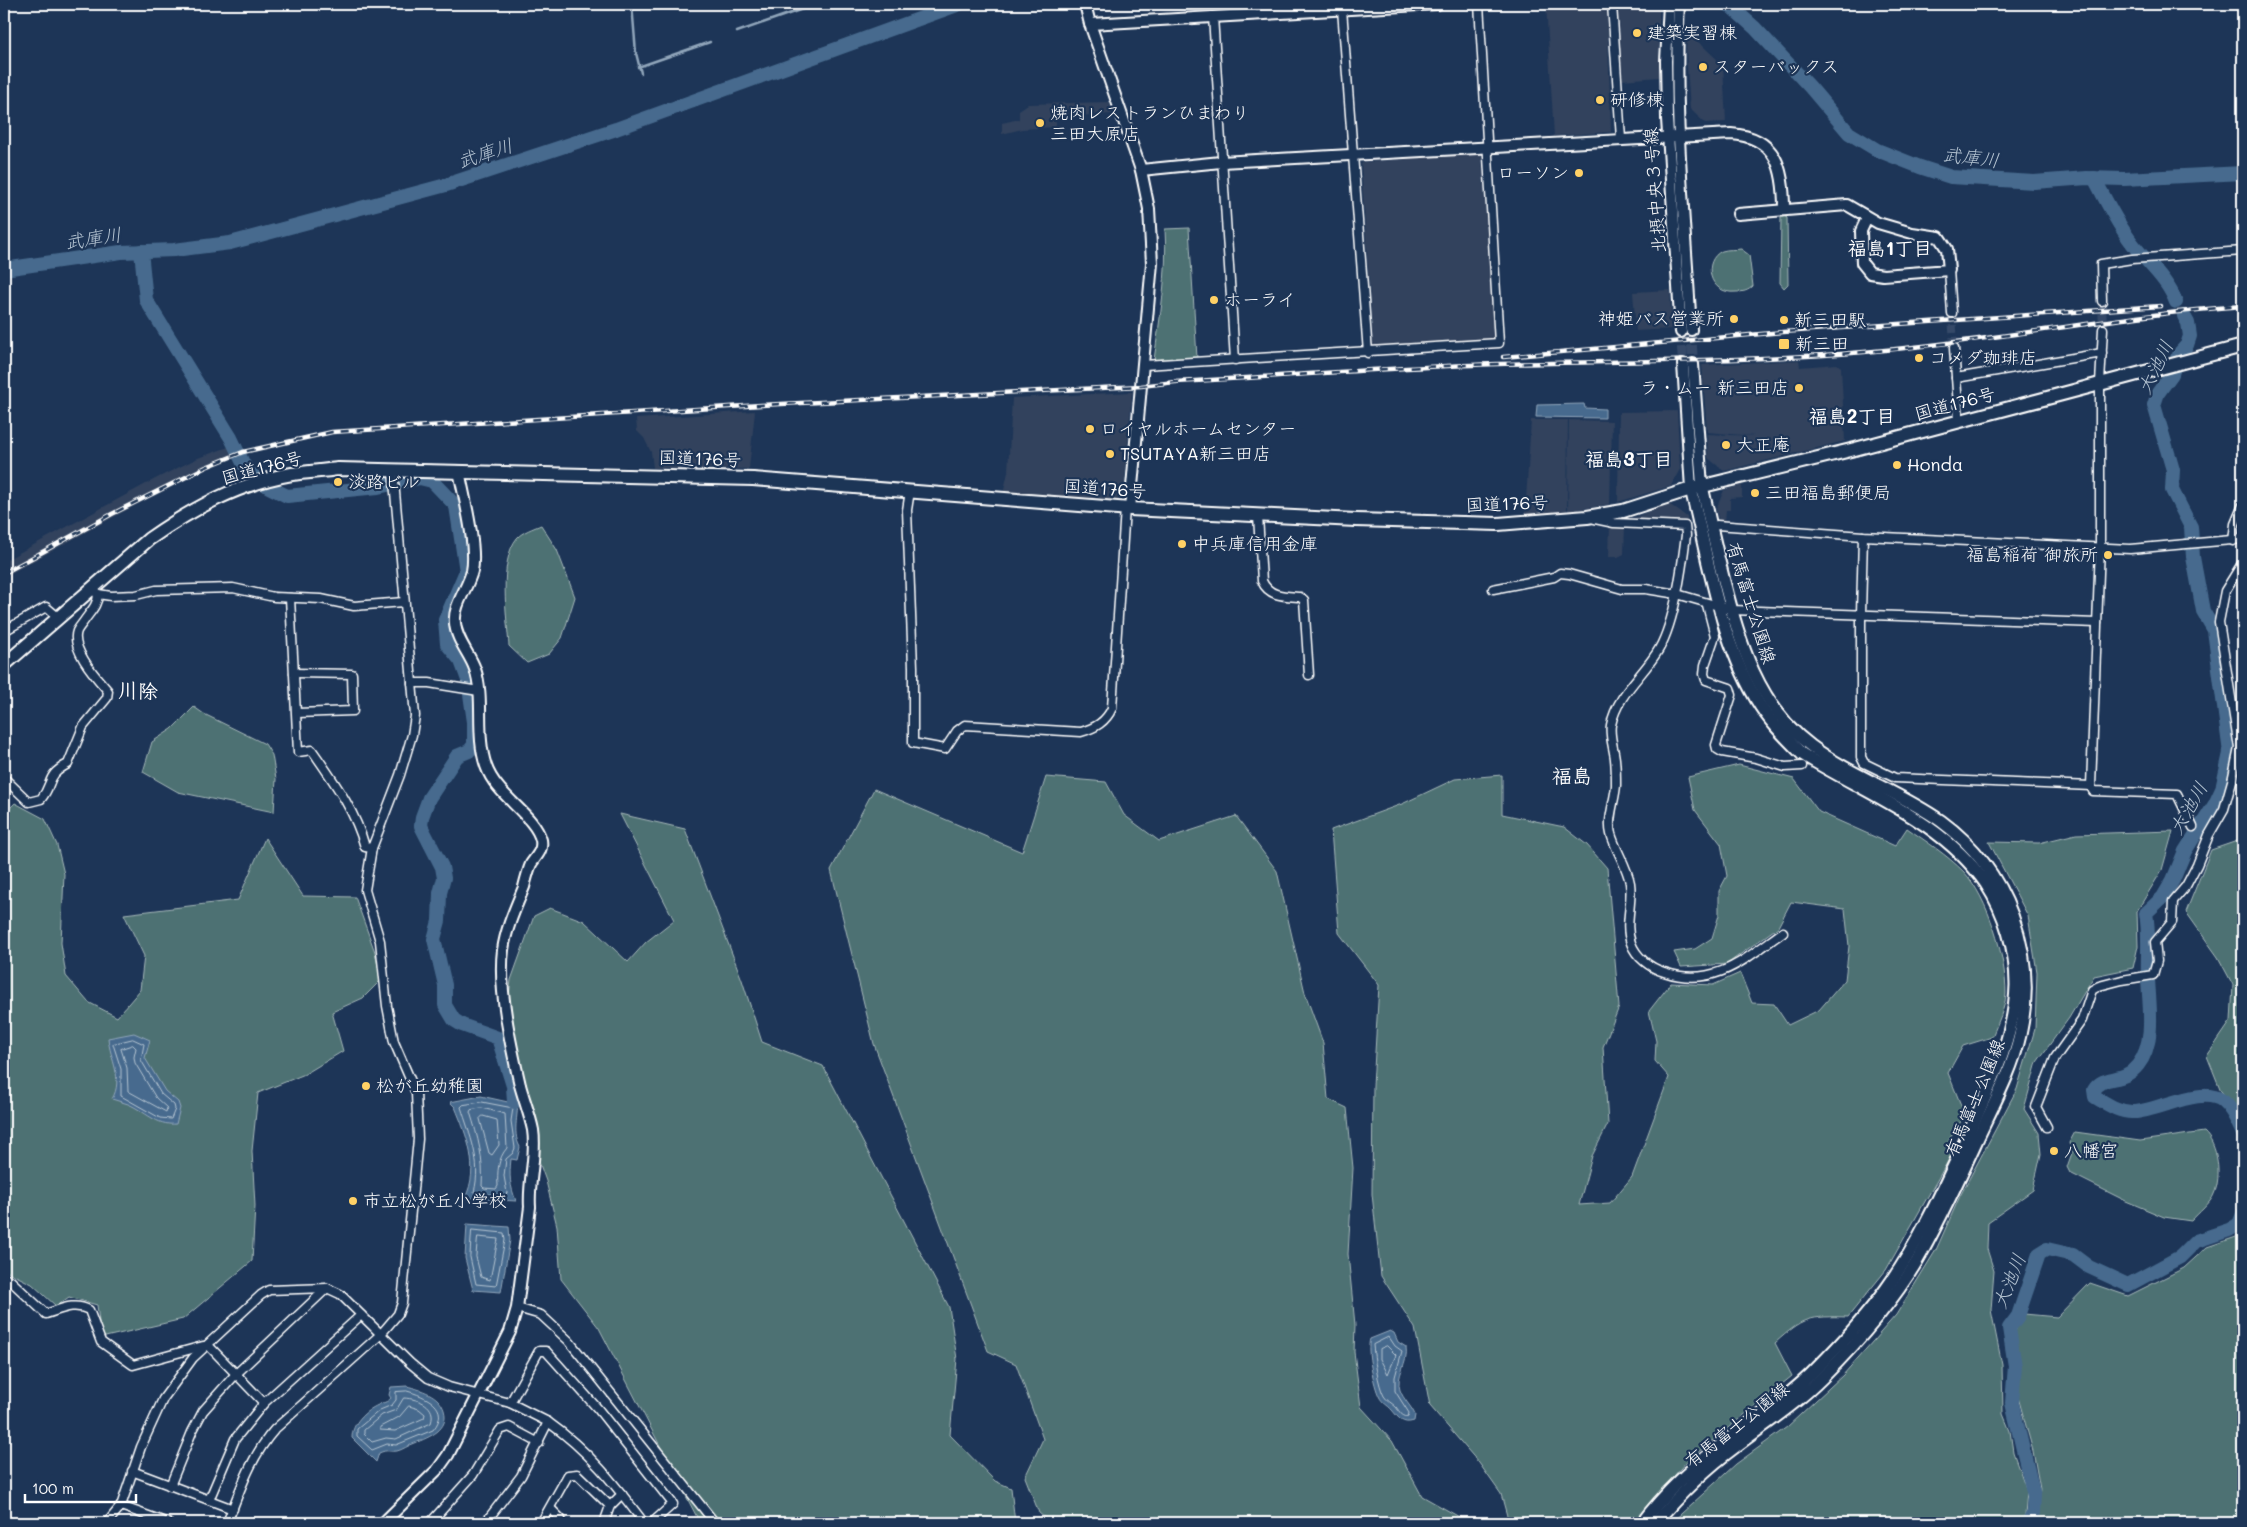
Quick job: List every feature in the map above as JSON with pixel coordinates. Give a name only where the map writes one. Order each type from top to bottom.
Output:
[{"type":"highway","name":"国道176号","points":[[4,665],[59,618],[95,591],[149,539],[169,525],[217,498],[291,475],[338,469],[393,479],[459,471],[753,479],[1128,509],[1258,516],[1498,524],[1587,517],[1623,511],[1697,487],[1854,449],[2243,346]]},
{"type":"main road","name":"有馬富士公園線","points":[[1655,1523],[1679,1495],[1706,1470],[1796,1402],[1822,1378],[1872,1323],[1894,1294],[1916,1262],[1952,1195],[2011,1063],[2020,1038],[2026,986],[2025,959],[2007,901],[1995,878],[1967,844],[1941,821],[1918,806],[1837,764],[1810,746],[1793,730],[1764,694],[1751,670],[1732,610],[1711,527],[1697,487]]},
{"type":"main road","name":"有馬富士公園線","points":[[1642,1523],[1672,1488],[1698,1464],[1788,1395],[1814,1371],[1864,1316],[1886,1288],[1908,1256],[1942,1192],[1988,1091],[2009,1034],[2016,986],[2015,959],[2009,934],[1998,906],[1975,869],[1933,829],[1802,754],[1784,737],[1756,700],[1742,672],[1720,608],[1697,487]]},
{"type":"street","points":[[910,491],[907,510],[913,743],[945,749],[957,731],[965,725],[1081,732],[1096,727],[1109,716],[1112,708],[1128,509],[1144,365],[1152,263],[1149,210],[1141,170],[1090,24],[1085,4]]},
{"type":"street","points":[[1090,24],[1437,4]]},
{"type":"street","points":[[1144,365],[1368,353],[1499,343],[1478,4]]},
{"type":"street","points":[[1612,4],[1621,138]]},
{"type":"street","name":"北摂中央３号線","points":[[1669,4],[1666,61],[1674,136],[1686,331]]},
{"type":"street","name":"北摂中央３号線","points":[[1674,136],[1679,4]]},
{"type":"street","points":[[1342,9],[1368,353]]},
{"type":"street","points":[[1213,16],[1235,360]]},
{"type":"street","points":[[1141,170],[1221,162],[1354,154],[1621,138],[1740,134],[1754,138],[1770,150],[1783,179],[1784,209]]},
{"type":"street","points":[[1738,214],[1847,205],[1868,218],[1902,230],[1939,237],[1948,248],[1952,313]]},
{"type":"street","points":[[1868,218],[1861,231],[1862,263],[1870,272],[1883,276],[1949,270]]},
{"type":"street","points":[[2102,301],[2101,264],[2132,259],[2243,251]]},
{"type":"street","points":[[2103,329],[2100,383],[2100,546],[2091,786],[2093,791],[2178,794],[2193,827]]},
{"type":"street","points":[[1954,348],[1960,421]]},
{"type":"street","points":[[1956,378],[2102,353]]},
{"type":"street","points":[[1688,364],[1697,487]]},
{"type":"street","points":[[383,1523],[438,1469],[448,1455],[464,1427],[478,1394],[510,1332],[517,1308],[530,1207],[529,1192],[534,1167],[533,1129],[516,1064],[504,993],[503,950],[515,907],[532,864],[540,854],[541,840],[532,822],[498,790],[486,768],[478,719],[475,669],[454,622],[472,571],[472,548],[459,471]]},
{"type":"street","points":[[227,1523],[250,1464],[264,1442],[275,1429],[381,1334],[398,1314],[402,1303],[418,1139],[418,1114],[416,1093],[394,1042],[387,1006],[386,979],[380,940],[365,890],[372,848],[412,736],[415,716],[393,479]]},
{"type":"street","points":[[2234,541],[2235,524],[2243,505]]},
{"type":"street","points":[[1258,516],[1262,581],[1265,589],[1270,593],[1300,597],[1304,600],[1309,675]]},
{"type":"street","points":[[1587,517],[1614,522],[1685,526],[1686,535],[1676,594],[1659,649],[1618,706],[1611,727],[1616,787],[1610,825],[1611,833],[1624,863],[1630,884],[1627,926],[1630,943],[1634,951],[1655,970],[1678,977],[1694,978],[1724,972],[1782,932]]},
{"type":"street","points":[[1711,527],[1717,525],[1864,536],[2100,546],[2130,549],[2243,540]]},
{"type":"street","points":[[1864,536],[1861,614],[1861,757],[1864,763],[1895,778],[2091,786]]},
{"type":"street","points":[[2047,1128],[2036,1107],[2040,1094],[2055,1058],[2082,1020],[2092,990],[2099,986],[2122,980],[2154,975],[2156,968],[2155,942],[2172,922],[2173,901],[2186,886],[2197,865],[2208,834],[2224,809],[2241,748],[2219,622],[2225,591],[2243,562]]},
{"type":"street","points":[[1493,589],[1554,577],[1560,574],[1569,574],[1622,589],[1646,589],[1676,594],[1707,605],[1732,610],[2097,623]]},
{"type":"street","points":[[4,778],[28,802],[41,799],[48,788],[48,782],[56,770],[68,764],[83,727],[107,698],[108,691],[90,669],[76,641],[77,631],[96,603],[95,591],[136,595],[156,590],[233,588],[274,598],[321,598],[354,606],[404,602]]},
{"type":"street","points":[[290,598],[298,752],[312,750],[346,799],[359,825],[365,847],[372,848]]},
{"type":"street","points":[[1707,605],[1714,636],[1704,674],[1706,680],[1730,688],[1732,695],[1716,746],[1717,750],[1756,758],[1785,767],[1802,766]]},
{"type":"street","points":[[4,631],[46,607],[59,618]]},
{"type":"street","points":[[294,673],[352,674],[353,711],[297,713]]},
{"type":"street","points":[[412,683],[429,683],[476,691]]},
{"type":"street","points":[[4,1278],[11,1281],[46,1314],[72,1305],[79,1305],[89,1310],[100,1342],[132,1365],[208,1345]]},
{"type":"street","points":[[170,1486],[192,1432],[203,1411],[235,1375],[327,1288]]},
{"type":"street","points":[[106,1523],[121,1506],[141,1447],[163,1399],[193,1358],[260,1295],[269,1290],[327,1288],[340,1294],[428,1378],[510,1403],[548,1422],[573,1440],[592,1458],[644,1523]]},
{"type":"street","points":[[517,1308],[541,1315],[569,1341],[715,1523]]},
{"type":"street","points":[[209,1500],[234,1439],[264,1403],[361,1315]]},
{"type":"street","points":[[208,1345],[264,1403]]},
{"type":"street","points":[[510,1403],[539,1351],[546,1352],[598,1409],[673,1504],[652,1523]]},
{"type":"street","points":[[486,1523],[521,1476],[548,1422]]},
{"type":"street","points":[[430,1523],[473,1476],[500,1430],[510,1427],[539,1443]]},
{"type":"street","points":[[132,1471],[233,1509]]},
{"type":"street","points":[[541,1523],[568,1475],[578,1474],[610,1506]]},
{"type":"street","points":[[604,1523],[610,1506],[622,1494]]},
{"type":"street","points":[[121,1506],[168,1523]]},
{"type":"street","points":[[550,1509],[561,1519],[559,1523]]},
{"type":"street","points":[[140,1523],[143,1514]]},
{"type":"shaded area","points":[[1546,4],[1607,4],[1611,132],[1554,136]]},
{"type":"shaded area","name":"建築実習棟","points":[[1618,4],[1654,4],[1659,8],[1659,77],[1622,80]]},
{"type":"shaded area","points":[[1687,31],[1723,65],[1726,122],[1705,123],[1690,109],[1686,52]]},
{"type":"shaded area","points":[[1109,102],[1113,114],[1056,117],[1056,127],[1022,129],[1002,134],[1002,123],[1019,119],[1019,110],[1028,104]]},
{"type":"shaded area","points":[[1479,154],[1482,156],[1494,337],[1492,340],[1373,346],[1361,164],[1364,162]]},
{"type":"shaded area","points":[[1670,290],[1672,329],[1636,331],[1633,292]]},
{"type":"shaded area","points":[[1799,360],[1800,367],[1837,364],[1841,367],[1845,441],[1724,471],[1708,458],[1707,434],[1754,436],[1707,432],[1702,365]]},
{"type":"shaded area","points":[[1132,392],[1124,493],[1116,501],[1003,494],[1008,472],[1012,398]]},
{"type":"shaded area","points":[[755,411],[749,469],[653,468],[651,452],[644,438],[637,431],[636,419]]},
{"type":"shaded area","points":[[1677,411],[1680,469],[1671,486],[1618,502],[1619,412]]},
{"type":"shaded area","points":[[1531,420],[1568,420],[1567,512],[1525,516]]},
{"type":"shaded area","points":[[1569,420],[1612,421],[1610,504],[1568,512]]},
{"type":"shaded area","points":[[231,446],[235,457],[187,477],[4,577],[4,561],[157,478],[198,458]]},
{"type":"shaded area","points":[[1742,485],[1742,497],[1730,498],[1730,510],[1726,510],[1725,523],[1719,523],[1716,509],[1724,490]]},
{"type":"shaded area","points":[[1669,504],[1687,517],[1688,521],[1632,519],[1656,508]]},
{"type":"shaded area","points":[[1610,523],[1625,525],[1624,554],[1618,557],[1609,557]]},
{"type":"green space","points":[[1784,216],[1787,218],[1788,284],[1784,288],[1780,283],[1781,218]]},
{"type":"green space","points":[[1189,228],[1197,358],[1154,360],[1164,278],[1165,229]]},
{"type":"green space","points":[[1741,249],[1749,255],[1753,286],[1736,292],[1719,288],[1711,276],[1712,262],[1716,255],[1722,251]]},
{"type":"green space","points":[[541,525],[557,550],[575,597],[562,638],[549,654],[527,663],[509,646],[505,590],[507,561],[511,548],[517,538]]},
{"type":"green space","points":[[194,707],[204,714],[265,744],[272,755],[276,779],[274,812],[178,792],[143,772],[152,742],[172,729]]},
{"type":"green space","points":[[1739,765],[1794,779],[1819,812],[1895,846],[1907,828],[1937,849],[1964,872],[1981,897],[1999,946],[2006,993],[2003,1010],[1992,1037],[1963,1046],[1948,1073],[1965,1115],[1949,1140],[1952,1154],[1886,1270],[1848,1317],[1824,1317],[1808,1320],[1793,1328],[1775,1343],[1792,1376],[1686,1462],[1634,1523],[1509,1523],[1501,1494],[1479,1463],[1430,1406],[1415,1328],[1381,1276],[1372,1194],[1373,1086],[1379,985],[1339,933],[1331,830],[1402,804],[1455,779],[1502,775],[1502,814],[1564,827],[1587,845],[1607,868],[1619,1007],[1603,1047],[1608,1124],[1592,1156],[1579,1205],[1610,1203],[1632,1177],[1669,1077],[1655,1061],[1656,1041],[1649,1011],[1671,983],[1713,985],[1740,973],[1752,1003],[1774,1004],[1788,1025],[1819,1010],[1845,980],[1849,946],[1845,909],[1791,902],[1778,927],[1727,964],[1681,967],[1674,952],[1695,949],[1712,938],[1719,915],[1719,891],[1727,876],[1721,844],[1695,810],[1688,777]]},
{"type":"green space","points":[[1046,777],[1106,782],[1124,815],[1159,841],[1236,816],[1277,871],[1305,993],[1323,1043],[1328,1099],[1347,1108],[1353,1168],[1348,1254],[1355,1325],[1354,1352],[1361,1407],[1392,1441],[1422,1496],[1470,1523],[1051,1523],[1039,1513],[1025,1477],[1043,1439],[1016,1364],[988,1351],[874,1044],[831,870],[874,789],[1022,852]]},
{"type":"green space","points":[[15,803],[45,819],[57,845],[64,874],[61,943],[66,976],[88,1002],[117,1017],[140,990],[144,956],[124,914],[238,900],[265,838],[303,896],[355,897],[375,952],[381,980],[363,998],[332,1012],[343,1051],[305,1074],[258,1093],[252,1151],[255,1206],[252,1261],[183,1319],[101,1338],[97,1305],[69,1297],[56,1306],[32,1284],[4,1270],[4,814]]},
{"type":"green space","points":[[620,814],[685,829],[742,980],[762,1042],[823,1066],[949,1307],[957,1359],[950,1435],[995,1481],[1011,1488],[1015,1523],[700,1523],[599,1328],[561,1279],[557,1226],[546,1181],[530,1137],[503,1046],[511,980],[534,916],[550,908],[584,921],[628,962],[646,942],[674,920]]},
{"type":"green space","points":[[2173,831],[2162,870],[2137,911],[2138,946],[2133,968],[2094,976],[2069,1018],[2037,1062],[2024,1109],[2039,1133],[2041,1154],[2033,1190],[1988,1222],[1987,1249],[1994,1271],[1991,1310],[2002,1365],[2003,1414],[2010,1431],[2013,1452],[2027,1491],[2025,1514],[2021,1523],[1671,1523],[1736,1464],[1787,1427],[1843,1375],[1896,1315],[1936,1250],[1960,1196],[2017,1089],[2035,1029],[2037,972],[2028,916],[1989,842],[2039,843],[2076,834]]},
{"type":"green space","points":[[2243,839],[2243,1118],[2221,1091],[2207,1056],[2231,1021],[2233,985],[2218,957],[2186,912],[2211,850]]},
{"type":"green space","points":[[2075,1132],[2140,1141],[2204,1132],[2213,1144],[2217,1161],[2218,1179],[2212,1197],[2191,1221],[2164,1217],[2126,1201],[2070,1173],[2067,1167],[2072,1153],[2069,1143]]},
{"type":"green space","points":[[2243,1231],[2243,1523],[2035,1523],[2040,1489],[2033,1451],[2018,1397],[2019,1360],[2015,1331],[2024,1314],[2057,1317],[2090,1283],[2128,1296],[2184,1268],[2207,1247],[2242,1235]]},
{"type":"water","points":[[1584,404],[1585,408],[1605,409],[1605,418],[1536,417],[1537,405]]},
{"type":"water","points":[[134,1033],[150,1040],[145,1058],[165,1091],[178,1102],[180,1108],[176,1124],[162,1123],[128,1104],[112,1099],[117,1084],[117,1076],[108,1038]]},
{"type":"water","points":[[481,1096],[508,1102],[517,1096],[516,1135],[520,1147],[517,1160],[511,1159],[510,1171],[511,1186],[516,1201],[465,1198],[469,1187],[472,1164],[459,1118],[455,1107],[450,1102]]},
{"type":"water","points":[[467,1224],[509,1227],[510,1240],[501,1292],[473,1290],[465,1258]]},
{"type":"water","points":[[1390,1331],[1394,1333],[1398,1342],[1406,1347],[1406,1358],[1400,1374],[1399,1385],[1401,1393],[1415,1415],[1414,1421],[1410,1422],[1401,1420],[1382,1400],[1377,1391],[1373,1376],[1369,1351],[1370,1339]]},
{"type":"water","points":[[407,1386],[434,1396],[438,1400],[444,1410],[444,1423],[437,1432],[426,1438],[399,1450],[379,1453],[376,1462],[352,1438],[354,1427],[368,1411],[391,1398],[389,1395],[391,1387]]},
{"type":"waterway","points":[[632,4],[636,53],[641,73]]},
{"type":"waterway","points":[[737,32],[817,4]]},
{"type":"waterway","name":"武庫川","points":[[4,269],[121,252],[174,250],[230,243],[446,185],[616,129],[960,4]]},
{"type":"waterway","name":"武庫川","points":[[1728,4],[1755,28],[1810,87],[1849,133],[1877,150],[1920,167],[1951,177],[2034,182],[2087,178],[2124,179],[2243,173]]},
{"type":"waterway","points":[[638,67],[710,42]]},
{"type":"waterway","name":"大池川","points":[[2094,178],[2126,235],[2162,278],[2176,302]]},
{"type":"waterway","points":[[141,251],[146,300],[231,438],[246,469],[255,477],[287,496],[378,487],[420,478],[432,481],[456,506],[466,571],[445,620],[447,644],[461,661],[468,680],[474,722],[474,745],[469,751],[457,756],[429,798],[422,817],[421,826],[442,867],[444,878],[440,893],[439,921],[434,939],[445,985],[445,1005],[454,1020],[462,1025],[498,1038],[513,1086],[514,1102]]},
{"type":"waterway","name":"大池川","points":[[2184,316],[2188,323],[2190,336],[2187,345],[2178,355],[2172,374],[2158,393],[2154,405],[2173,470],[2172,490],[2191,527],[2193,557],[2203,611],[2214,630],[2230,753],[2222,789],[2215,804],[2185,851],[2173,880],[2163,897],[2146,913],[2150,1023],[2144,1056],[2132,1071],[2126,1075],[2103,1082],[2094,1090],[2095,1097],[2114,1108],[2129,1112],[2144,1111],[2192,1097],[2214,1097],[2223,1101],[2230,1108],[2243,1134]]},
{"type":"waterway","name":"大池川","points":[[2028,1523],[2033,1513],[2034,1496],[2012,1403],[2015,1366],[2009,1328],[2018,1316],[2039,1254],[2047,1249],[2073,1255],[2089,1267],[2128,1285],[2180,1257],[2196,1241],[2229,1230],[2239,1224],[2243,1214]]},
{"type":"tunnel","points":[[2102,301],[2103,329]]},
{"type":"tunnel","points":[[1952,313],[1954,348]]},
{"type":"tunnel","points":[[1691,330],[1693,364]]},
{"type":"tunnel","points":[[1681,332],[1683,364]]},
{"type":"railway","points":[[1503,357],[1783,332],[2161,306]]},
{"type":"railway","points":[[4,573],[112,514],[206,467],[243,452],[332,432],[761,405],[1141,386],[1175,382],[1417,367],[1727,359],[1864,352],[1912,348],[2195,310],[2243,306]]},
{"type":"place","name":"建築実習棟","points":[[1637,33]]},
{"type":"place","name":"スターバックス","points":[[1703,67]]},
{"type":"place","name":"研修棟","points":[[1600,100]]},
{"type":"place","name":"焼肉レストランひまわり 三田大原店","points":[[1040,123]]},
{"type":"place","name":"ローソン","points":[[1579,173]]},
{"type":"place","name":"ホーライ","points":[[1214,300]]},
{"type":"place","name":"神姫バス営業所","points":[[1734,319]]},
{"type":"place","name":"新三田駅","points":[[1784,320]]},
{"type":"place","name":"新三田","points":[[1784,344]]},
{"type":"place","name":"コメダ珈琲店","points":[[1919,358]]},
{"type":"place","name":"ラ・ムー 新三田店","points":[[1799,388]]},
{"type":"place","name":"ロイヤルホームセンター","points":[[1090,429]]},
{"type":"place","name":"大正庵","points":[[1726,445]]},
{"type":"place","name":"TSUTAYA新三田店","points":[[1110,454]]},
{"type":"place","name":"Honda","points":[[1897,465]]},
{"type":"place","name":"淡路ビル","points":[[338,482]]},
{"type":"place","name":"三田福島郵便局","points":[[1755,493]]},
{"type":"place","name":"中兵庫信用金庫","points":[[1182,544]]},
{"type":"place","name":"福島稲荷 御旅所","points":[[2108,555]]},
{"type":"place","name":"松が丘幼稚園","points":[[366,1086]]},
{"type":"place","name":"八幡宮","points":[[2054,1151]]},
{"type":"place","name":"市立松が丘小学校","points":[[353,1201]]},
{"type":"district","name":"福島1丁目","points":[[1890,248]]},
{"type":"district","name":"福島2丁目","points":[[1852,416]]},
{"type":"district","name":"福島3丁目","points":[[1629,459]]},
{"type":"district","name":"川除","points":[[138,691]]},
{"type":"district","name":"福島","points":[[1572,776]]}]
